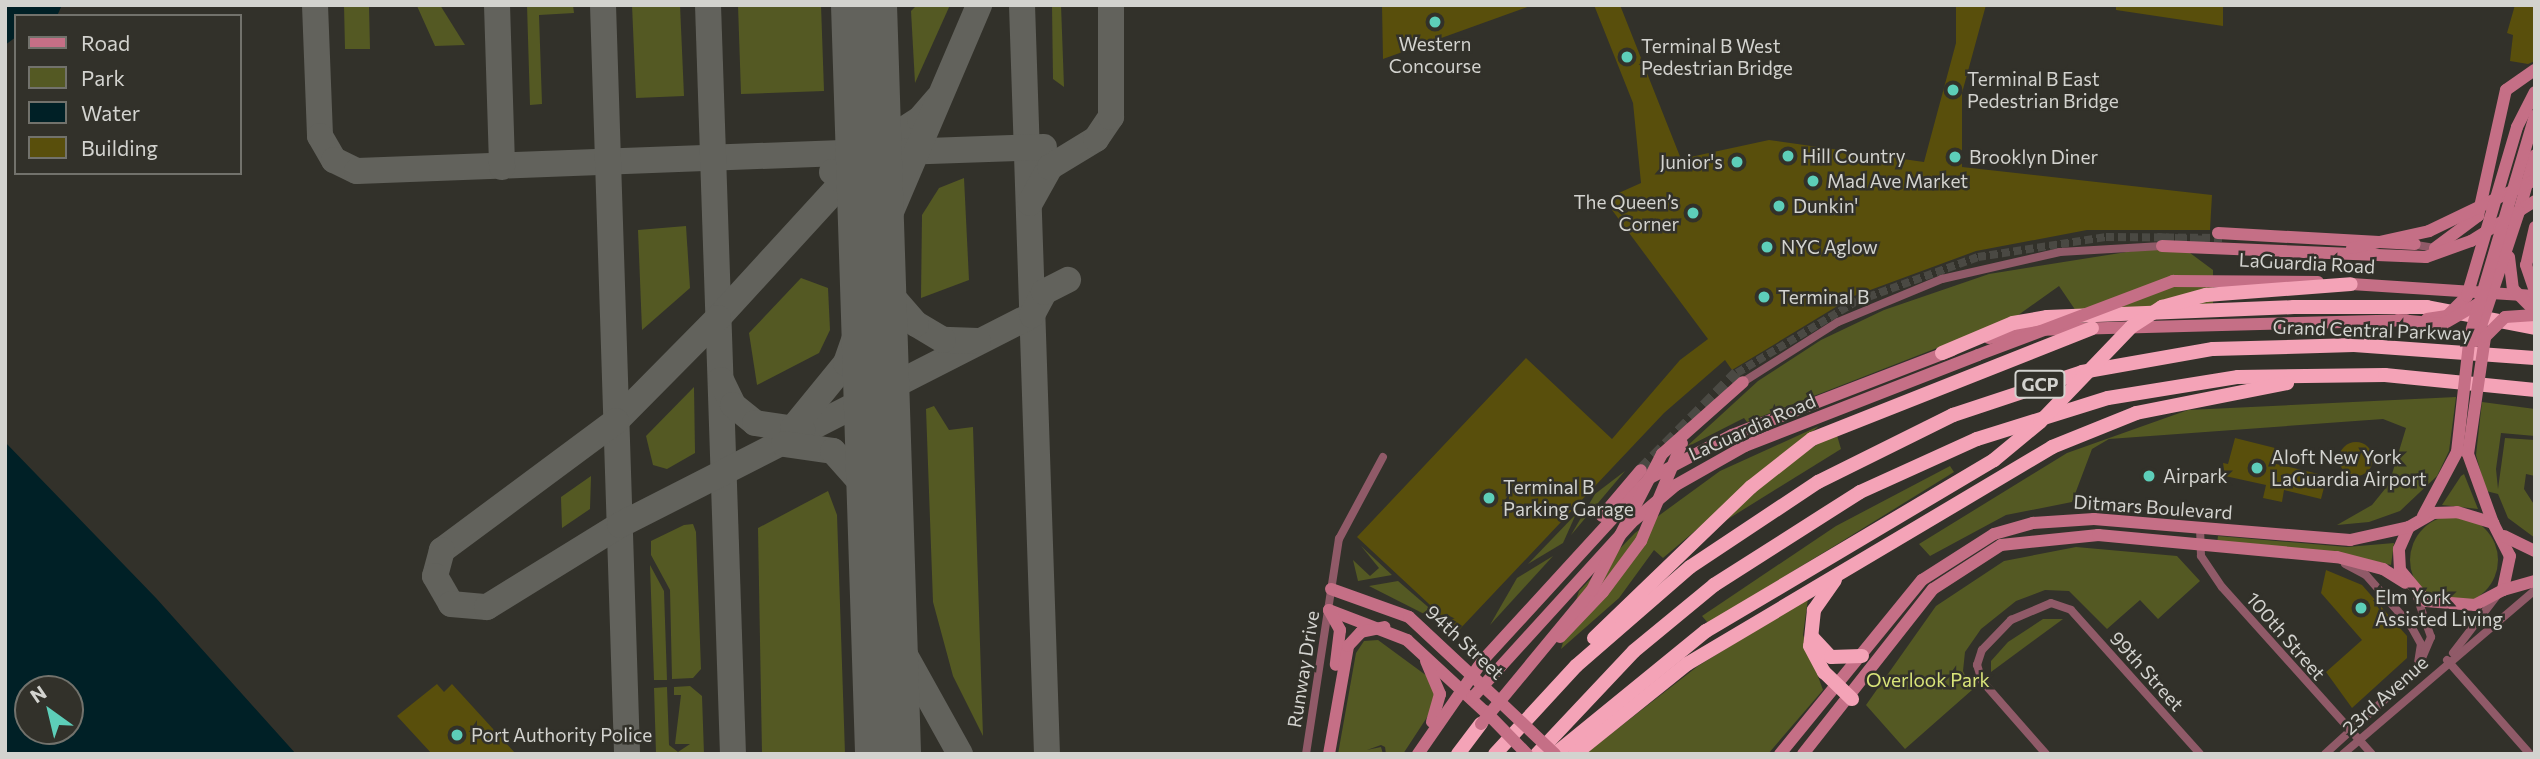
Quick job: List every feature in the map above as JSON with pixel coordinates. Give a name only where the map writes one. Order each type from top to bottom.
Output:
[{"type":"highway","points":[[1555,754],[1632,685],[1715,625],[1994,460],[2131,327],[2162,307],[2206,295],[2351,284]]},
{"type":"highway","points":[[1942,353],[2014,323],[2047,317],[2294,307],[2427,307],[2535,328]]},
{"type":"highway","points":[[1495,754],[1616,614],[1796,450],[1856,417],[2092,328]]},
{"type":"highway","name":"Grand Central Parkway","points":[[1495,754],[1576,666],[1690,567],[1850,463],[1962,411],[2082,372],[2213,349],[2354,345],[2535,358]]},
{"type":"highway","points":[[1574,754],[1687,664],[1898,539],[2102,424],[2210,396],[2354,374]]},
{"type":"highway","name":"GCP","points":[[1537,754],[1634,651],[1714,585],[1828,510],[1921,462],[2040,417],[2138,391],[2238,377],[2354,374],[2535,390]]},
{"type":"highway","points":[[1852,699],[1839,688],[1811,651],[1810,625],[1828,587],[1898,539]]},
{"type":"highway","points":[[1810,625],[1827,655],[1862,656]]},
{"type":"highway","points":[[1458,754],[1483,717]]},
{"type":"street","points":[[2218,233],[2308,235],[2435,248],[2478,216],[2506,90],[2535,70]]},
{"type":"street","points":[[2398,320],[2441,317],[2464,301],[2517,127],[2535,92]]},
{"type":"street","points":[[2535,115],[2480,301],[2467,372],[2463,453],[2493,523],[2504,536],[2535,551]]},
{"type":"street","points":[[2467,372],[2535,155]]},
{"type":"street","points":[[2352,248],[2429,231],[2535,180]]},
{"type":"street","points":[[1553,643],[1610,559],[1656,462],[1744,382],[1838,322],[1942,279],[2039,255],[2162,246],[2426,257],[2471,241],[2535,201]]},
{"type":"street","points":[[2519,212],[2508,271],[2516,293],[2535,313]]},
{"type":"street","points":[[2535,227],[2526,265],[2535,294]]},
{"type":"street","points":[[2330,243],[2415,244]]},
{"type":"street","name":"LaGuardia Road","points":[[1472,698],[1642,511],[1685,479],[1768,437],[1978,355],[2183,279],[2351,284],[2535,294]]},
{"type":"street","points":[[2398,320],[2449,323],[2480,301]]},
{"type":"street","points":[[2534,584],[2464,606],[2417,596],[2405,583],[2398,560],[2409,527],[2422,517],[2463,453],[2485,337],[2505,317],[2535,313]]},
{"type":"street","name":"LaGuardia Road","points":[[1422,748],[1473,673],[1640,487],[1673,464],[1942,353],[2007,334],[2300,319],[2398,320]]},
{"type":"street","points":[[1452,754],[1483,717],[1629,562],[1682,443]]},
{"type":"street","name":"Runway Drive","points":[[1306,754],[1331,589],[1345,523],[1384,457]]},
{"type":"street","points":[[1584,550],[1599,520],[1641,470]]},
{"type":"street","points":[[2422,517],[2457,512],[2493,523]]},
{"type":"street","name":"Ditmars Boulevard","points":[[1780,754],[1839,688],[1922,580],[1994,534],[2033,523],[2094,519],[2350,540],[2409,527]]},
{"type":"street","points":[[2198,545],[2200,527]]},
{"type":"street","name":"Ditmars Boulevard","points":[[1803,754],[1852,699],[1933,589],[2001,545],[2059,534],[2198,545],[2319,557],[2376,567],[2405,583]]},
{"type":"street","points":[[2500,594],[2510,569],[2504,536]]},
{"type":"street","name":"100th Street","points":[[2198,545],[2222,587],[2372,754]]},
{"type":"street","points":[[2319,557],[2366,575],[2411,626],[2421,644],[2417,670]]},
{"type":"street","name":"23rd Avenue","points":[[2343,754],[2534,584]]},
{"type":"street","name":"94th Street","points":[[1331,589],[1409,617],[1473,673],[1555,754]]},
{"type":"street","name":"23rd Avenue","points":[[2447,660],[2500,594]]},
{"type":"street","name":"23rd Avenue","points":[[2325,754],[2417,670],[2431,637],[2417,596]]},
{"type":"street","name":"99th Street","points":[[2046,754],[1986,686],[1978,657],[1995,634],[2038,606],[2071,610],[2200,754]]},
{"type":"street","points":[[1329,610],[1340,630],[1329,754]]},
{"type":"street","name":"94th Street","points":[[1329,610],[1384,627],[1407,640],[1472,698],[1483,717],[1527,754]]},
{"type":"street","points":[[1333,708],[1350,642],[1361,632],[1384,627]]},
{"type":"street","points":[[1407,640],[1440,688],[1422,748]]},
{"type":"street","points":[[2447,660],[2530,754]]},
{"type":"green space","points":[[344,5],[440,5],[465,45],[435,46],[417,6],[369,6],[370,49],[345,49]]},
{"type":"green space","points":[[527,5],[573,5],[574,13],[539,15],[542,104],[530,105]]},
{"type":"green space","points":[[632,5],[680,5],[684,96],[636,98]]},
{"type":"green space","points":[[738,5],[821,5],[824,91],[741,94]]},
{"type":"green space","points":[[917,5],[950,5],[915,83],[911,11]]},
{"type":"green space","points":[[1052,5],[1061,5],[1064,87],[1053,79]]},
{"type":"green space","points":[[964,178],[969,280],[921,298],[922,215],[939,188]]},
{"type":"green space","points":[[686,226],[690,288],[642,330],[638,230]]},
{"type":"green space","points":[[2139,250],[2186,250],[2213,270],[2213,304],[2076,311],[2059,286],[2014,318],[1747,422],[1744,418],[1685,448],[1758,381],[1821,340],[1884,310],[1989,274]]},
{"type":"green space","points":[[801,278],[828,288],[830,330],[819,353],[757,385],[749,333]]},
{"type":"green space","points":[[694,387],[695,453],[667,469],[653,465],[646,436]]},
{"type":"green space","points":[[2456,397],[2449,451],[2437,476],[2400,511],[2369,522],[2337,525],[2372,505],[2389,484],[2406,428],[2383,419],[2109,439],[2092,449],[2072,502],[2006,515],[1930,556],[1919,544],[2067,453],[2188,410]]},
{"type":"green space","points":[[2482,402],[2535,409],[2535,436],[2501,433],[2496,469],[2498,489],[2505,438],[2535,440],[2535,476],[2526,474],[2524,489],[2535,506],[2535,538],[2508,518],[2498,494],[2486,491],[2476,455]]},
{"type":"green space","points":[[934,406],[949,430],[973,427],[983,736],[953,676],[933,602],[926,409]]},
{"type":"green space","points":[[1819,426],[1663,558],[1654,550],[1619,598],[1561,649],[1579,591],[1635,533],[1720,471]]},
{"type":"green space","points":[[1836,432],[1841,449],[1720,524],[1787,464]]},
{"type":"green space","points":[[1950,466],[1954,472],[1708,623],[1702,616],[1836,526]]},
{"type":"green space","points":[[1625,471],[1571,535],[1595,494]]},
{"type":"green space","points":[[2464,474],[2478,509],[2442,505],[2461,476]]},
{"type":"green space","points":[[591,476],[590,509],[562,528],[561,497]]},
{"type":"green space","points":[[828,491],[837,515],[845,754],[762,754],[758,528]]},
{"type":"green space","points":[[1576,514],[1563,543],[1528,564]]},
{"type":"green space","points":[[2454,516],[2471,520],[2485,529],[2494,543],[2498,560],[2494,577],[2485,591],[2471,600],[2454,604],[2437,600],[2423,591],[2414,577],[2410,560],[2414,543],[2423,529],[2437,520]]},
{"type":"green space","points":[[693,524],[696,532],[701,669],[693,678],[672,679],[670,590],[651,555],[651,541],[684,525]]},
{"type":"green space","points":[[2218,536],[2347,547],[2394,543],[2391,565],[2343,554],[2217,543]]},
{"type":"green space","points":[[1361,546],[1392,575],[1358,581],[1353,560],[1370,576],[1379,568]]},
{"type":"green space","name":"Overlook Park","points":[[2076,547],[2177,556],[2200,581],[2158,619],[2140,600],[2107,629],[2069,591],[2045,590],[2016,601],[1981,629],[1965,652],[1963,671],[1972,690],[1905,749],[1866,705],[1936,606],[2004,561]]},
{"type":"green space","points":[[1553,556],[1490,625],[1517,578]]},
{"type":"green space","points":[[650,565],[664,591],[667,680],[654,680]]},
{"type":"green space","points":[[1398,581],[1442,619],[1440,622],[1369,586]]},
{"type":"green space","points":[[1808,598],[1803,635],[1823,690],[1768,754],[1585,754],[1698,666]]},
{"type":"green space","name":"Overlook Park","points":[[2043,619],[2063,619],[1991,672],[1991,661],[2008,642]]},
{"type":"green space","points":[[1378,640],[1427,676],[1437,702],[1403,754],[1386,754],[1385,747],[1381,745],[1367,750],[1381,747],[1383,754],[1338,754],[1356,653],[1364,641]]},
{"type":"green space","points":[[690,686],[702,696],[704,754],[656,754],[654,688],[667,687],[669,745],[678,752],[690,744],[675,744],[681,695],[674,695],[674,687]]},
{"type":"water","points":[[5,5],[62,5],[58,14],[14,14],[14,38],[5,45]]},
{"type":"water","points":[[5,442],[156,598],[296,754],[5,754]]},
{"type":"building","name":"Western Concourse","points":[[1382,5],[1529,5],[1530,6],[1383,59]]},
{"type":"building","name":"Terminal B","points":[[1594,5],[1620,5],[1681,159],[1769,140],[1924,162],[1956,43],[1956,5],[1986,5],[1962,93],[1962,167],[2212,195],[2210,230],[2087,230],[1976,251],[1854,296],[1732,370],[1725,360],[1664,413],[1458,631],[1357,537],[1526,358],[1612,439],[1680,360],[1708,339],[1612,210],[1612,196],[1641,183],[1633,103]]},
{"type":"building","points":[[2116,5],[2223,5],[2223,26],[2116,10]]},
{"type":"building","points":[[2515,5],[2535,5],[2535,61],[2528,64],[2510,61],[2513,35],[2507,33]]},
{"type":"building","name":"Aloft New York LaGuardia Airport","points":[[2235,438],[2275,448],[2272,463],[2327,476],[2321,499],[2284,490],[2282,502],[2263,498],[2266,485],[2225,476],[2223,463],[2228,464]]},
{"type":"building","points":[[2356,442],[2368,447],[2373,459],[2368,471],[2356,476],[2344,471],[2339,459],[2344,447]]},
{"type":"building","points":[[2326,570],[2362,585],[2407,636],[2407,658],[2352,708],[2326,672],[2362,640],[2321,593]]},
{"type":"building","name":"Port Authority Police","points":[[437,684],[444,692],[452,684],[516,754],[432,754],[397,716]]},
{"type":"taxiway","points":[[315,5],[320,136],[334,160],[357,171],[869,152],[920,119],[938,98]]},
{"type":"taxiway","points":[[497,5],[502,167]]},
{"type":"taxiway","points":[[603,5],[627,754]]},
{"type":"taxiway","points":[[708,5],[733,754]]},
{"type":"taxiway","points":[[865,41],[871,5]]},
{"type":"taxiway","points":[[978,341],[943,340],[916,324],[889,293],[873,254],[979,5]]},
{"type":"taxiway","points":[[1022,5],[1047,754]]},
{"type":"taxiway","points":[[1030,203],[1050,167],[1096,139],[1111,117],[1111,5]]},
{"type":"taxiway","points":[[868,114],[865,146],[850,174],[718,318],[616,421],[442,550],[435,576],[451,604],[487,607],[620,525],[1032,315],[1044,292],[1068,280]]},
{"type":"taxiway","points":[[900,152],[1044,147]]},
{"type":"taxiway","points":[[832,172],[871,206]]},
{"type":"taxiway","points":[[793,428],[846,363],[873,286]]},
{"type":"taxiway","points":[[721,380],[733,405],[755,423],[802,430]]},
{"type":"taxiway","points":[[784,444],[833,451],[880,504]]},
{"type":"taxiway","points":[[882,571],[905,655],[960,754]]},
{"type":"runway","points":[[864,5],[888,754]]},
{"type":"tunnel","points":[[1737,373],[1857,301],[1978,257],[2106,237],[2223,238]]},
{"type":"tunnel","points":[[2157,239],[2208,242]]},
{"type":"tunnel","points":[[1641,470],[1737,373]]},
{"type":"place","name":"Western Concourse","points":[[1435,22]]},
{"type":"place","name":"Terminal B West Pedestrian Bridge","points":[[1627,57]]},
{"type":"place","name":"Terminal B East Pedestrian Bridge","points":[[1953,90]]},
{"type":"place","name":"Hill Country","points":[[1788,156]]},
{"type":"place","name":"Brooklyn Diner","points":[[1955,157]]},
{"type":"place","name":"Junior's","points":[[1737,162]]},
{"type":"place","name":"Mad Ave Market","points":[[1813,181]]},
{"type":"place","name":"Dunkin'","points":[[1779,206]]},
{"type":"place","name":"The Queen’s Corner","points":[[1693,213]]},
{"type":"place","name":"NYC Aglow","points":[[1767,247]]},
{"type":"place","name":"Terminal B","points":[[1764,297]]},
{"type":"place","name":"Aloft New York LaGuardia Airport","points":[[2257,468]]},
{"type":"place","name":"Airpark","points":[[2149,476]]},
{"type":"place","name":"Terminal B Parking Garage","points":[[1489,498]]},
{"type":"place","name":"Elm York Assisted Living","points":[[2361,608]]},
{"type":"place","name":"Port Authority Police","points":[[457,735]]}]
